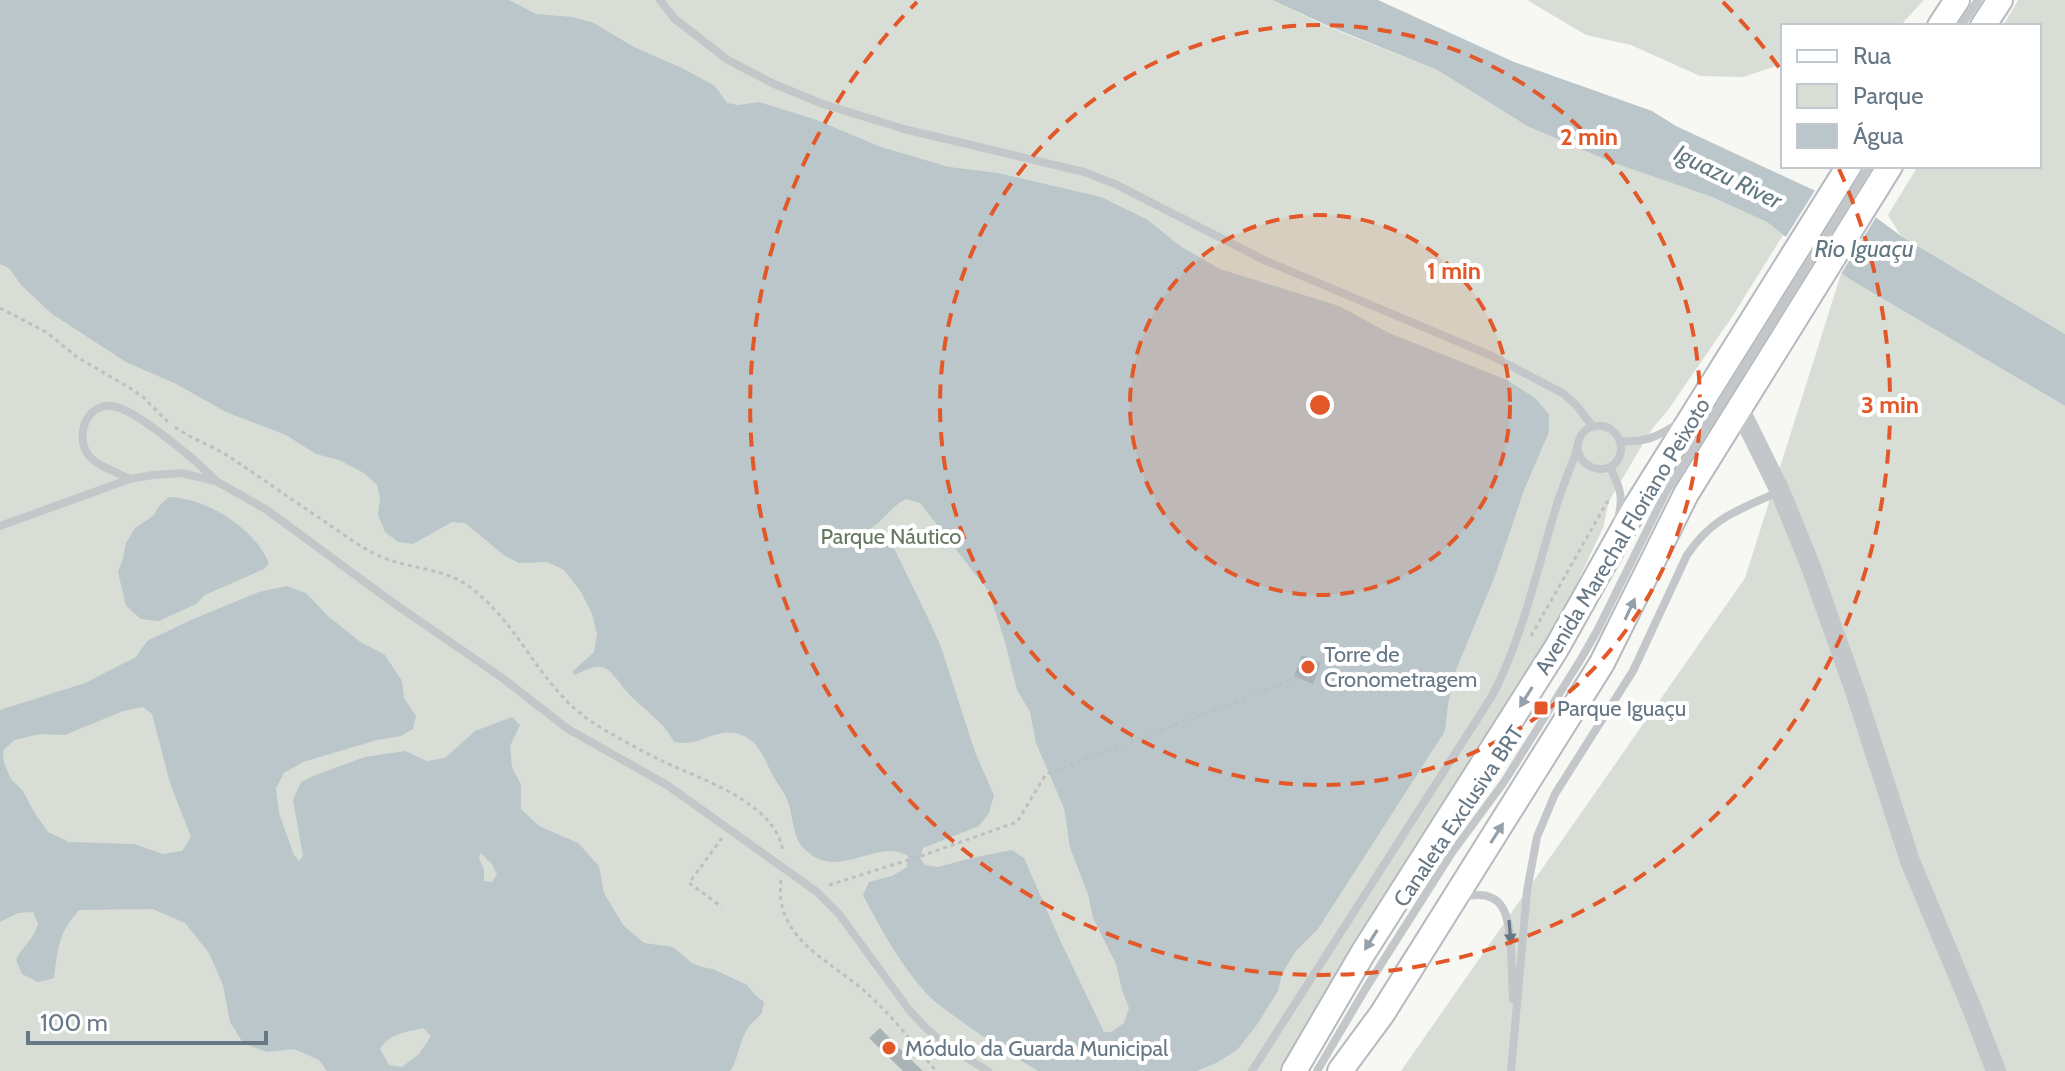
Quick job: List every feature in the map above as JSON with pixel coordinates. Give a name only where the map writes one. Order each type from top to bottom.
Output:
[{"type":"main road","points":[[1941,24],[1957,0]]},
{"type":"main road","points":[[1984,24],[2000,0]]},
{"type":"main road","name":"Avenida Marechal Floriano Peixoto","points":[[1340,1071],[1382,1014],[1456,899],[1602,663],[1686,494],[1739,408],[1788,296],[1856,179],[1885,168]]},
{"type":"main road","name":"Avenida Marechal Floriano Peixoto","points":[[1294,1071],[1363,953],[1556,649],[1635,508],[1701,401],[1788,296],[1856,179]]},
{"type":"street","points":[[1739,408],[1780,491],[1811,567],[1844,657],[1910,861],[1996,1071]]},
{"type":"lane","points":[[660,0],[675,19],[728,60],[774,84],[823,104],[904,129],[1073,169],[1115,184],[1264,260],[1503,362],[1564,394],[1593,427]]},
{"type":"lane","points":[[1962,24],[1978,0]]},
{"type":"lane","name":"Canaleta Exclusiva BRT","points":[[1317,1071],[1451,854],[1504,782],[1581,659],[1666,492],[1788,296]]},
{"type":"lane","points":[[1620,441],[1645,441],[1659,436],[1701,401]]},
{"type":"lane","points":[[130,479],[92,459],[83,446],[85,424],[97,408],[108,405],[137,416],[216,481],[267,510],[501,677],[568,729],[667,785],[817,892],[839,914],[910,1011],[928,1030],[944,1044],[988,1071]]},
{"type":"lane","points":[[1252,1071],[1502,677],[1561,492],[1577,447],[1582,434],[1599,426],[1612,430],[1620,441],[1619,455],[1610,467],[1597,469],[1585,465],[1577,447]]},
{"type":"lane","points":[[1595,582],[1621,504],[1621,494],[1610,467]]},
{"type":"lane","points":[[0,526],[130,479],[181,473],[216,481]]},
{"type":"lane","points":[[1511,1071],[1531,865],[1537,837],[1555,794],[1633,671],[1687,555],[1698,540],[1712,525],[1728,515],[1780,491]]},
{"type":"lane","points":[[1456,899],[1483,894],[1500,903],[1506,912],[1510,933],[1515,1032]]},
{"type":"path","points":[[0,308],[46,332],[77,357],[143,397],[166,421],[228,456],[371,553],[403,566],[454,577],[471,588],[500,615],[549,682],[575,710],[597,726],[749,804],[769,823],[783,848],[779,902],[789,926],[798,938],[872,997],[936,1071]]},
{"type":"path","points":[[817,892],[829,885],[1017,822],[1046,774],[1298,678]]},
{"type":"path","points":[[722,907],[689,883],[729,828]]},
{"type":"green space","name":"Parque Náutico","points":[[0,0],[1272,0],[1326,26],[1437,70],[1529,127],[1611,162],[1712,197],[1767,222],[1783,235],[1732,317],[1652,429],[1609,501],[1603,528],[1557,625],[1403,868],[1282,1071],[0,1071]]},
{"type":"green space","points":[[1527,0],[1924,0],[1902,24],[1781,24],[1781,65],[1743,77],[1700,76],[1631,45],[1586,35]]},
{"type":"green space","points":[[2018,0],[2065,0],[2065,334],[1901,236],[1888,215],[1917,168],[2041,168],[2041,24],[2004,24]]},
{"type":"green space","points":[[1841,274],[2065,406],[2065,1071],[1401,1071],[1745,578]]},
{"type":"water","points":[[0,0],[509,0],[536,14],[572,17],[594,23],[632,46],[715,86],[727,103],[759,102],[814,119],[881,147],[949,167],[998,173],[1101,197],[1148,220],[1180,246],[1220,269],[1339,306],[1389,333],[1507,380],[1535,398],[1549,414],[1549,432],[1456,670],[1445,731],[1318,929],[1295,952],[1282,974],[1278,991],[1237,1050],[1197,1071],[1038,1071],[982,1036],[935,1001],[917,982],[892,946],[863,895],[869,882],[892,876],[907,867],[908,856],[886,851],[837,862],[813,856],[800,844],[786,797],[760,751],[746,737],[722,733],[691,742],[674,742],[664,727],[608,670],[597,667],[575,675],[572,672],[594,652],[597,634],[592,614],[581,592],[564,570],[547,562],[519,563],[505,556],[465,523],[452,522],[413,544],[398,542],[385,532],[378,515],[380,498],[377,485],[364,473],[339,460],[316,454],[286,435],[226,412],[176,384],[126,362],[52,314],[21,285],[9,268],[0,264]],"holes":[[[906,499],[920,503],[989,592],[1017,690],[1030,712],[1036,743],[1064,808],[1070,848],[1088,894],[1093,918],[1116,964],[1129,1008],[1124,1023],[1111,1032],[1104,1032],[1024,858],[1012,850],[938,867],[925,865],[920,858],[923,848],[979,826],[989,813],[994,795],[975,752],[941,647],[893,546],[883,538],[865,534],[902,501]]]},
{"type":"water","name":"Rio Iguaçu","points":[[1272,0],[1378,0],[1514,62],[1652,111],[1676,126],[1874,216],[1901,236],[2065,334],[2065,406],[1851,280],[1767,222],[1712,197],[1611,162],[1529,127],[1437,70]]},
{"type":"water","points":[[169,497],[199,503],[228,517],[252,538],[269,563],[264,569],[205,595],[196,604],[159,621],[141,619],[126,606],[118,572],[126,543],[135,528],[153,516]]},
{"type":"water","points":[[287,586],[306,593],[359,641],[385,655],[402,681],[404,698],[416,716],[413,729],[401,736],[303,762],[284,773],[276,788],[279,813],[299,861],[303,856],[293,800],[301,782],[365,757],[405,751],[427,761],[445,758],[475,731],[512,717],[520,725],[510,746],[512,767],[521,785],[521,809],[539,826],[578,843],[599,866],[604,893],[623,925],[644,943],[673,947],[692,963],[747,985],[764,1002],[762,1013],[745,1033],[730,1071],[327,1071],[319,1060],[294,1049],[267,1052],[243,1043],[230,1022],[223,985],[209,953],[185,923],[153,909],[79,910],[63,934],[54,978],[38,982],[22,974],[16,960],[38,924],[33,912],[18,913],[0,922],[0,710],[85,683],[136,657],[147,641],[259,592]],"holes":[[[143,707],[152,714],[170,783],[191,837],[182,851],[163,854],[134,844],[69,842],[48,832],[23,791],[11,779],[3,751],[14,740],[40,734],[65,735],[123,711]],[[481,853],[492,864],[497,874],[492,882],[484,881],[479,858]],[[423,1028],[431,1036],[419,1054],[402,1067],[389,1065],[380,1049],[398,1034]]]},
{"type":"pier","points":[[1817,187],[1878,214],[1839,277],[1784,240]]},
{"type":"building","name":"Torre de Cronometragem","points":[[1302,655],[1321,663],[1313,684],[1294,676]]},
{"type":"building","name":"Módulo da Guarda Municipal","points":[[880,1028],[923,1071],[903,1071],[869,1038]]},
{"type":"place","name":"Torre de Cronometragem","points":[[1308,667]]},
{"type":"place","name":"Parque Iguaçu","points":[[1541,708]]},
{"type":"place","name":"Módulo da Guarda Municipal","points":[[889,1048]]},
{"type":"water label","name":"Iguazu River","points":[[1728,177]]}]
